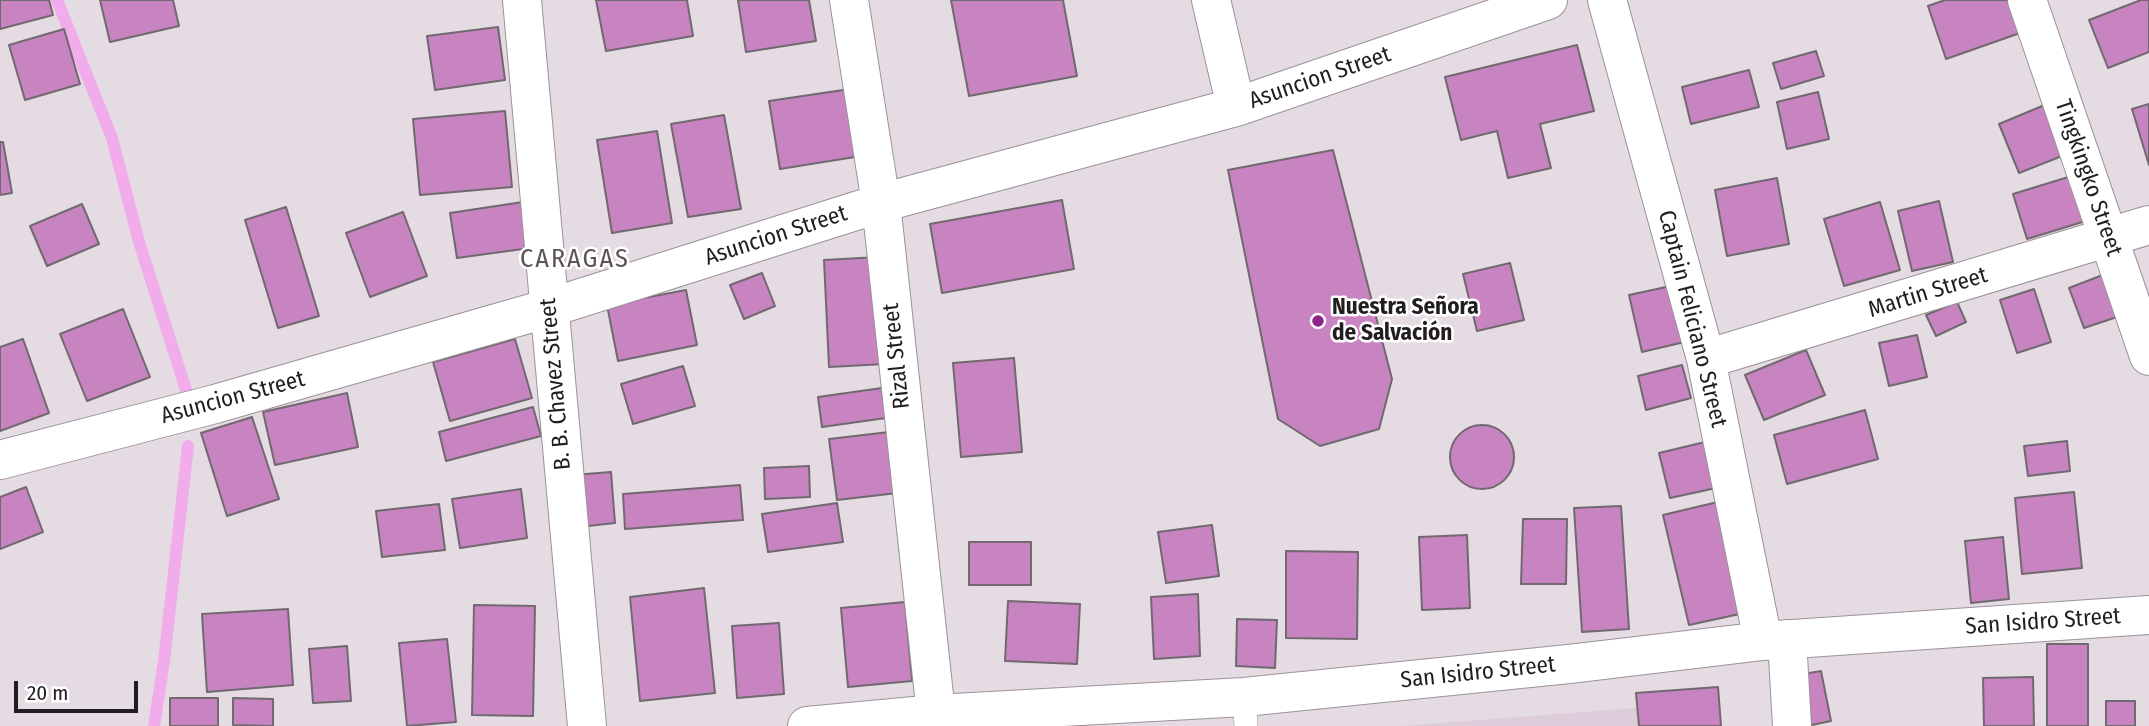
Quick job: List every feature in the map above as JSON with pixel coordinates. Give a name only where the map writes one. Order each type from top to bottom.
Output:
[{"type":"street","name":"B. B. Chavez Street","points":[[522,0],[587,726]]},
{"type":"street","name":"Rizal Street","points":[[849,0],[881,203],[936,714]]},
{"type":"street","points":[[1211,0],[1236,107]]},
{"type":"street","name":"Asuncion Street","points":[[0,460],[215,404],[549,309],[881,203],[1236,107],[1548,0]]},
{"type":"street","name":"Captain Feliciano Street","points":[[1607,0],[1706,359],[1775,640],[1793,726]]},
{"type":"street","name":"Tingkingko Street","points":[[2027,0],[2149,356]]},
{"type":"street","name":"Martin Street","points":[[1706,359],[2149,225]]},
{"type":"street","name":"San Isidro Street","points":[[807,726],[936,714],[1245,712],[1569,664],[1775,640],[2149,615]]},
{"type":"shaded area","points":[[1649,707],[1650,726],[1401,726]]},
{"type":"building","points":[[0,0],[49,0],[53,15],[0,29]]},
{"type":"building","points":[[100,0],[173,0],[179,26],[110,42]]},
{"type":"building","points":[[596,0],[687,0],[693,36],[606,51]]},
{"type":"building","points":[[738,0],[809,0],[816,41],[746,52]]},
{"type":"building","points":[[951,0],[1063,0],[1077,76],[969,96]]},
{"type":"building","points":[[1945,0],[2008,0],[2020,33],[1946,59],[1928,6]]},
{"type":"building","points":[[2141,0],[2149,0],[2149,52],[2108,68],[2089,20]]},
{"type":"building","points":[[498,27],[505,80],[435,90],[427,36]]},
{"type":"building","points":[[64,29],[80,84],[25,100],[9,45]]},
{"type":"building","points":[[1577,45],[1594,111],[1540,124],[1551,168],[1508,178],[1497,131],[1461,140],[1445,77]]},
{"type":"building","points":[[1816,51],[1824,76],[1781,89],[1773,63]]},
{"type":"building","points":[[1749,70],[1759,107],[1691,124],[1682,87]]},
{"type":"building","points":[[850,89],[861,156],[780,169],[769,101]]},
{"type":"building","points":[[1818,92],[1829,139],[1787,149],[1777,102]]},
{"type":"building","points":[[2047,104],[2067,154],[2019,173],[1999,124]]},
{"type":"building","points":[[2149,104],[2149,165],[2132,109]]},
{"type":"building","points":[[505,111],[512,187],[420,195],[413,119]]},
{"type":"building","points":[[724,115],[741,209],[688,217],[671,124]]},
{"type":"building","points":[[657,131],[672,223],[612,233],[597,140]]},
{"type":"building","points":[[0,142],[3,142],[12,193],[0,195]]},
{"type":"building","name":"Nuestra Señora de Salvación","points":[[1333,150],[1392,379],[1379,429],[1320,446],[1278,419],[1228,170]]},
{"type":"building","points":[[2075,175],[2089,220],[2027,239],[2013,194]]},
{"type":"building","points":[[1777,178],[1789,244],[1727,256],[1715,190]]},
{"type":"building","points":[[1062,200],[1074,269],[942,293],[930,224]]},
{"type":"building","points":[[1939,201],[1953,262],[1912,271],[1898,211]]},
{"type":"building","points":[[523,202],[530,248],[457,258],[450,213]]},
{"type":"building","points":[[1880,202],[1900,270],[1844,286],[1824,219]]},
{"type":"building","points":[[82,204],[99,244],[47,266],[30,226]]},
{"type":"building","points":[[286,207],[319,316],[278,328],[245,220]]},
{"type":"building","points":[[403,212],[427,276],[370,297],[346,233]]},
{"type":"building","points":[[879,257],[885,364],[829,367],[824,260]]},
{"type":"building","points":[[1510,263],[1524,320],[1477,331],[1463,274]]},
{"type":"building","points":[[2113,271],[2129,313],[2084,328],[2069,288]]},
{"type":"building","points":[[762,273],[775,306],[744,319],[730,285]]},
{"type":"building","points":[[1680,284],[1693,340],[1642,352],[1629,295]]},
{"type":"building","points":[[2034,289],[2051,342],[2017,353],[2000,300]]},
{"type":"building","points":[[686,290],[697,345],[618,361],[607,305]]},
{"type":"building","points":[[1957,302],[1966,322],[1936,336],[1926,315]]},
{"type":"building","points":[[123,309],[150,377],[87,401],[60,334]]},
{"type":"building","points":[[1917,335],[1927,377],[1889,386],[1879,343]]},
{"type":"building","points":[[23,339],[49,413],[0,431],[0,347]]},
{"type":"building","points":[[515,339],[532,398],[450,421],[433,362]]},
{"type":"building","points":[[1806,350],[1825,395],[1764,420],[1745,375]]},
{"type":"building","points":[[1014,358],[1022,452],[961,457],[953,363]]},
{"type":"building","points":[[1682,365],[1691,398],[1646,410],[1638,376]]},
{"type":"building","points":[[683,366],[695,406],[633,424],[621,384]]},
{"type":"building","points":[[882,388],[886,418],[822,427],[818,397]]},
{"type":"building","points":[[347,393],[358,447],[275,465],[263,412]]},
{"type":"building","points":[[533,407],[541,436],[446,461],[439,432]]},
{"type":"building","points":[[1865,410],[1878,459],[1787,484],[1774,435]]},
{"type":"building","points":[[252,417],[279,499],[227,516],[201,433]]},
{"type":"building","points":[[1476,425],[1488,425],[1505,434],[1512,445],[1512,469],[1505,480],[1488,489],[1476,489],[1464,484],[1455,475],[1450,463],[1450,451],[1455,439],[1464,430]]},
{"type":"building","points":[[898,431],[906,492],[837,500],[829,439]]},
{"type":"building","points":[[2067,441],[2070,471],[2028,476],[2024,446]]},
{"type":"building","points":[[1705,442],[1716,488],[1670,498],[1659,453]]},
{"type":"building","points":[[809,466],[810,497],[765,499],[764,468]]},
{"type":"building","points":[[611,472],[615,523],[579,527],[573,475]]},
{"type":"building","points":[[740,485],[743,520],[625,529],[623,494]]},
{"type":"building","points":[[26,487],[43,532],[0,549],[0,497]]},
{"type":"building","points":[[521,489],[527,538],[460,548],[452,499]]},
{"type":"building","points":[[2074,492],[2082,568],[2022,574],[2015,498]]},
{"type":"building","points":[[1722,501],[1749,612],[1689,625],[1663,515]]},
{"type":"building","points":[[837,503],[843,542],[768,552],[762,514]]},
{"type":"building","points":[[439,504],[445,550],[382,557],[376,511]]},
{"type":"building","points":[[1621,506],[1629,629],[1582,632],[1574,508]]},
{"type":"building","points":[[1523,519],[1567,519],[1566,584],[1521,584]]},
{"type":"building","points":[[1212,525],[1219,576],[1166,583],[1158,532]]},
{"type":"building","points":[[1467,535],[1470,608],[1422,610],[1419,537]]},
{"type":"building","points":[[2003,537],[2009,599],[1971,603],[1965,541]]},
{"type":"building","points":[[969,542],[1031,542],[1031,585],[969,585]]},
{"type":"building","points":[[1286,551],[1358,552],[1357,639],[1286,638]]},
{"type":"building","points":[[704,588],[715,693],[640,701],[630,597]]},
{"type":"building","points":[[1198,594],[1200,656],[1154,659],[1151,597]]},
{"type":"building","points":[[1008,601],[1080,604],[1077,664],[1005,661]]},
{"type":"building","points":[[905,602],[912,681],[848,687],[841,608]]},
{"type":"building","points":[[474,605],[535,606],[533,716],[472,715]]},
{"type":"building","points":[[288,609],[293,685],[207,692],[202,614]]},
{"type":"building","points":[[1237,619],[1277,620],[1275,668],[1236,666]]},
{"type":"building","points":[[779,623],[784,694],[737,698],[732,626]]},
{"type":"building","points":[[447,639],[456,722],[407,726],[399,643]]},
{"type":"building","points":[[2047,644],[2088,644],[2088,726],[2047,726]]},
{"type":"building","points":[[347,646],[351,701],[313,703],[309,649]]},
{"type":"building","points":[[1821,671],[1831,721],[1807,726],[1792,676]]},
{"type":"building","points":[[2033,677],[2034,726],[1984,726],[1983,678]]},
{"type":"building","points":[[1718,687],[1721,726],[1639,726],[1636,693]]},
{"type":"building","points":[[170,698],[218,698],[218,726],[170,726]]},
{"type":"building","points":[[233,698],[273,699],[273,726],[233,725]]},
{"type":"building","points":[[2106,701],[2135,701],[2135,726],[2106,726]]},
{"type":"waterway","points":[[57,0],[112,138],[139,242],[187,393]]},
{"type":"waterway","points":[[154,726],[188,446]]},
{"type":"place","name":"Nuestra Señora de Salvación","points":[[1318,321]]},
{"type":"district","name":"CARAGAS","points":[[575,260]]}]
